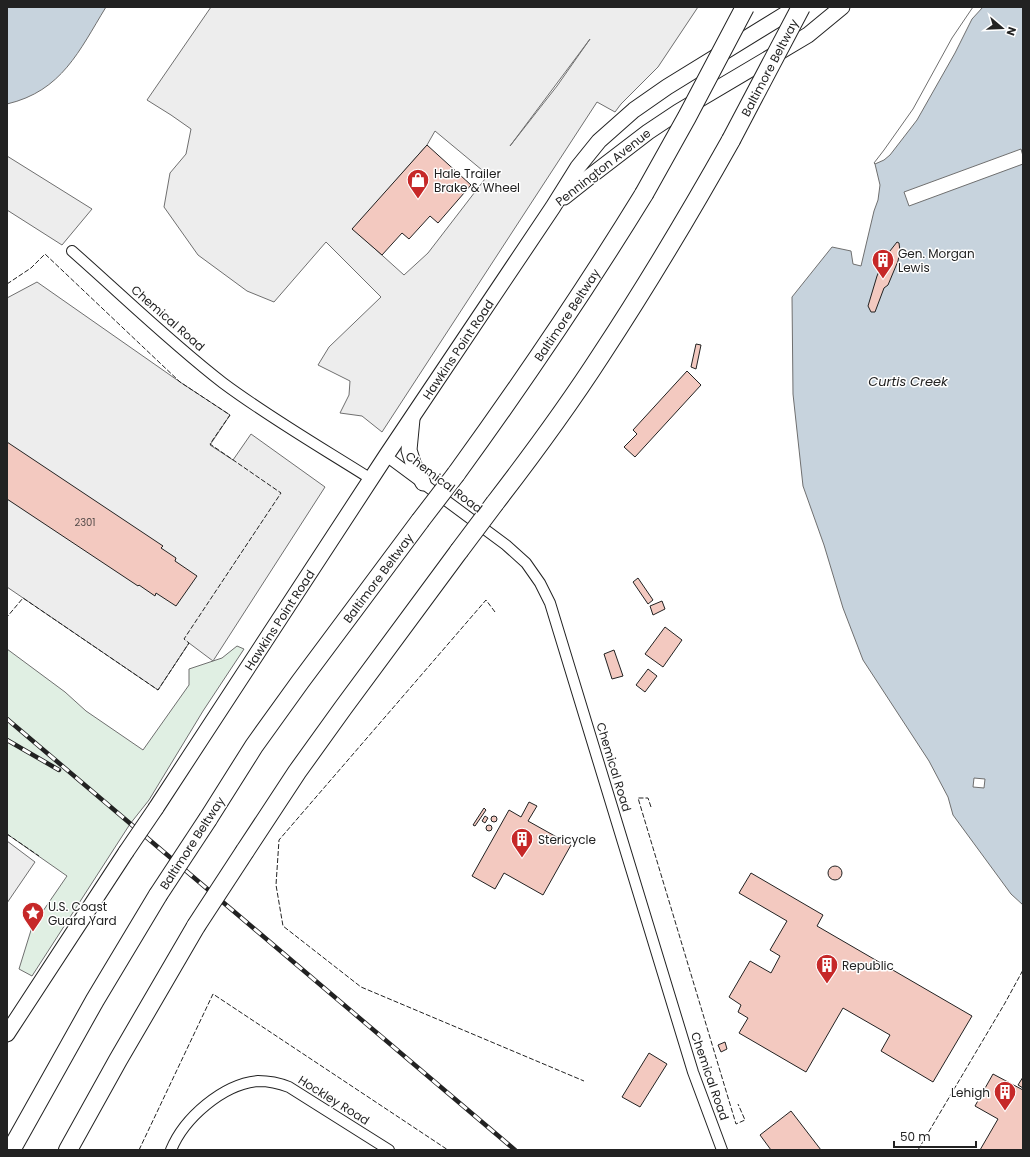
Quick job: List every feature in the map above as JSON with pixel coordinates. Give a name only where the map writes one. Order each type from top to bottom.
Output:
[{"type":"highway","name":"Baltimore Beltway","points":[[12,1150],[95,1000],[158,895],[254,746],[506,405],[559,329],[609,252],[644,194],[687,117],[745,7]]},
{"type":"highway","name":"Baltimore Beltway","points":[[68,1150],[135,1029],[196,926],[245,851],[311,753],[547,434],[601,356],[662,260],[731,140],[801,7]]},
{"type":"main road","name":"Pennington Avenue","points":[[553,207],[578,167],[599,141],[634,110],[667,87],[797,7]]},
{"type":"main road","name":"Pennington Avenue","points":[[553,207],[648,132],[678,112],[808,35],[842,7]]},
{"type":"main road","name":"Hawkins Point Road","points":[[7,1034],[386,456],[553,207]]},
{"type":"main road","points":[[412,417],[409,450],[413,463],[423,483]]},
{"type":"street","name":"Chemical Road","points":[[72,251],[180,348],[223,383],[260,409],[371,479]]},
{"type":"street","name":"Chemical Road","points":[[386,456],[506,545],[526,563],[540,583],[550,603],[693,1072],[722,1150]]},
{"type":"street","name":"Hockley Road","points":[[171,1150],[188,1124],[204,1106],[240,1085],[258,1081],[274,1082],[289,1087],[389,1150]]},
{"type":"green space","points":[[237,646],[244,649],[203,711],[149,800],[130,824],[32,976],[19,969],[32,927],[67,876],[7,834],[7,649],[65,692],[86,711],[143,750],[189,685],[189,669],[222,658]]},
{"type":"shaded area","points":[[211,7],[698,7],[658,67],[615,112],[597,102],[382,432],[362,416],[340,413],[349,395],[350,381],[318,365],[329,347],[381,297],[326,242],[274,302],[247,291],[198,255],[164,207],[170,173],[186,154],[191,129],[147,100]],"holes":[[[590,39],[557,86],[510,146]],[[435,131],[488,175],[428,253],[404,275],[353,229],[427,145]]]},
{"type":"shaded area","points":[[7,156],[92,209],[62,245],[7,210]]},
{"type":"shaded area","points":[[37,282],[230,415],[210,445],[233,460],[251,434],[325,487],[213,661],[189,643],[158,690],[7,587],[7,298]]},
{"type":"shaded area","points":[[7,841],[35,862],[7,903]]},
{"type":"water","points":[[7,7],[106,7],[77,54],[55,79],[42,90],[26,98],[7,104]]},
{"type":"water","name":"Curtis Creek","points":[[975,7],[1023,7],[1023,905],[1011,894],[953,815],[948,797],[929,761],[863,660],[843,608],[824,545],[803,486],[793,394],[792,297],[832,247],[851,251],[853,264],[861,266],[878,200],[880,185],[875,164],[904,127],[941,68]]},
{"type":"pier","points":[[973,7],[983,7],[972,19],[955,53],[917,120],[890,155],[884,160],[875,164],[874,163],[913,109],[952,38]]},
{"type":"pier","points":[[1021,149],[1023,164],[909,206],[904,192]]},
{"type":"pier","points":[[974,778],[985,779],[984,788],[973,787]]},
{"type":"building","name":"Hale Trailer Brake & Wheel","points":[[427,145],[471,185],[438,223],[430,216],[409,239],[402,233],[382,255],[352,229]]},
{"type":"building","name":"Gen. Morgan Lewis","points":[[897,242],[899,243],[900,251],[898,261],[888,285],[884,288],[875,312],[871,312],[868,306],[877,276],[886,256]]},
{"type":"building","points":[[696,344],[701,345],[696,369],[691,367]]},
{"type":"building","points":[[687,371],[701,385],[635,457],[624,447],[637,434],[633,430]]},
{"type":"building","points":[[7,442],[163,546],[161,548],[176,558],[175,561],[197,576],[176,606],[156,593],[155,596],[139,585],[138,586],[7,499]]},
{"type":"building","points":[[638,578],[653,600],[648,604],[633,582]]},
{"type":"building","points":[[662,601],[665,609],[653,615],[650,606]]},
{"type":"building","points":[[665,627],[682,640],[663,667],[645,654]]},
{"type":"building","points":[[614,650],[623,676],[612,679],[604,654]]},
{"type":"building","points":[[648,669],[657,676],[645,692],[636,685]]},
{"type":"building","name":"Stericycle","points":[[529,802],[537,806],[528,821],[571,845],[543,895],[504,873],[495,889],[472,876],[509,810],[521,817]]},
{"type":"building","points":[[484,808],[486,810],[475,826],[473,825]]},
{"type":"building","points":[[485,816],[488,818],[485,823],[482,821]]},
{"type":"building","points":[[494,816],[497,819],[494,822],[491,819]]},
{"type":"building","points":[[489,825],[492,828],[489,831],[486,828]]},
{"type":"building","points":[[832,866],[838,866],[842,870],[842,876],[838,880],[832,880],[828,876],[828,870]]},
{"type":"building","name":"Republic","points":[[751,873],[823,915],[817,926],[972,1016],[933,1082],[881,1051],[890,1035],[843,1008],[806,1072],[739,1033],[748,1018],[738,1012],[741,1005],[729,997],[750,961],[771,973],[780,956],[770,950],[787,921],[739,893]]},
{"type":"building","points":[[725,1042],[727,1049],[721,1052],[718,1045]]},
{"type":"building","points":[[649,1053],[667,1064],[640,1107],[622,1097]]},
{"type":"building","name":"Lehigh","points":[[993,1074],[1023,1090],[1023,1150],[980,1150],[998,1119],[975,1106]]},
{"type":"building","points":[[1023,1077],[1023,1088],[1018,1085]]},
{"type":"building","points":[[791,1111],[821,1150],[771,1150],[760,1135]]},
{"type":"railway","points":[[7,719],[515,1150]]},
{"type":"railway","points":[[7,740],[59,770]]},
{"type":"fence","points":[[7,284],[31,268],[45,254],[180,382],[230,415],[210,444],[281,493],[184,639],[189,643],[158,690],[23,598],[7,617]]},
{"type":"fence","points":[[495,612],[486,600],[279,840],[276,885],[283,926],[361,987],[584,1081]]},
{"type":"fence","points":[[651,807],[648,798],[638,798],[736,1124],[745,1120],[738,1104]]},
{"type":"fence","points":[[7,834],[39,856]]},
{"type":"fence","points":[[918,1150],[1023,970]]},
{"type":"fence","points":[[139,1150],[213,994],[448,1150]]},
{"type":"place","name":"Hale Trailer Brake & Wheel","points":[[418,200]]},
{"type":"place","name":"Gen. Morgan Lewis","points":[[883,280]]},
{"type":"place","name":"Stericycle","points":[[522,858]]},
{"type":"place","name":"U.S. Coast Guard Yard","points":[[33,932]]},
{"type":"place","name":"Republic","points":[[827,984]]},
{"type":"place","name":"Lehigh","points":[[1005,1112]]}]
